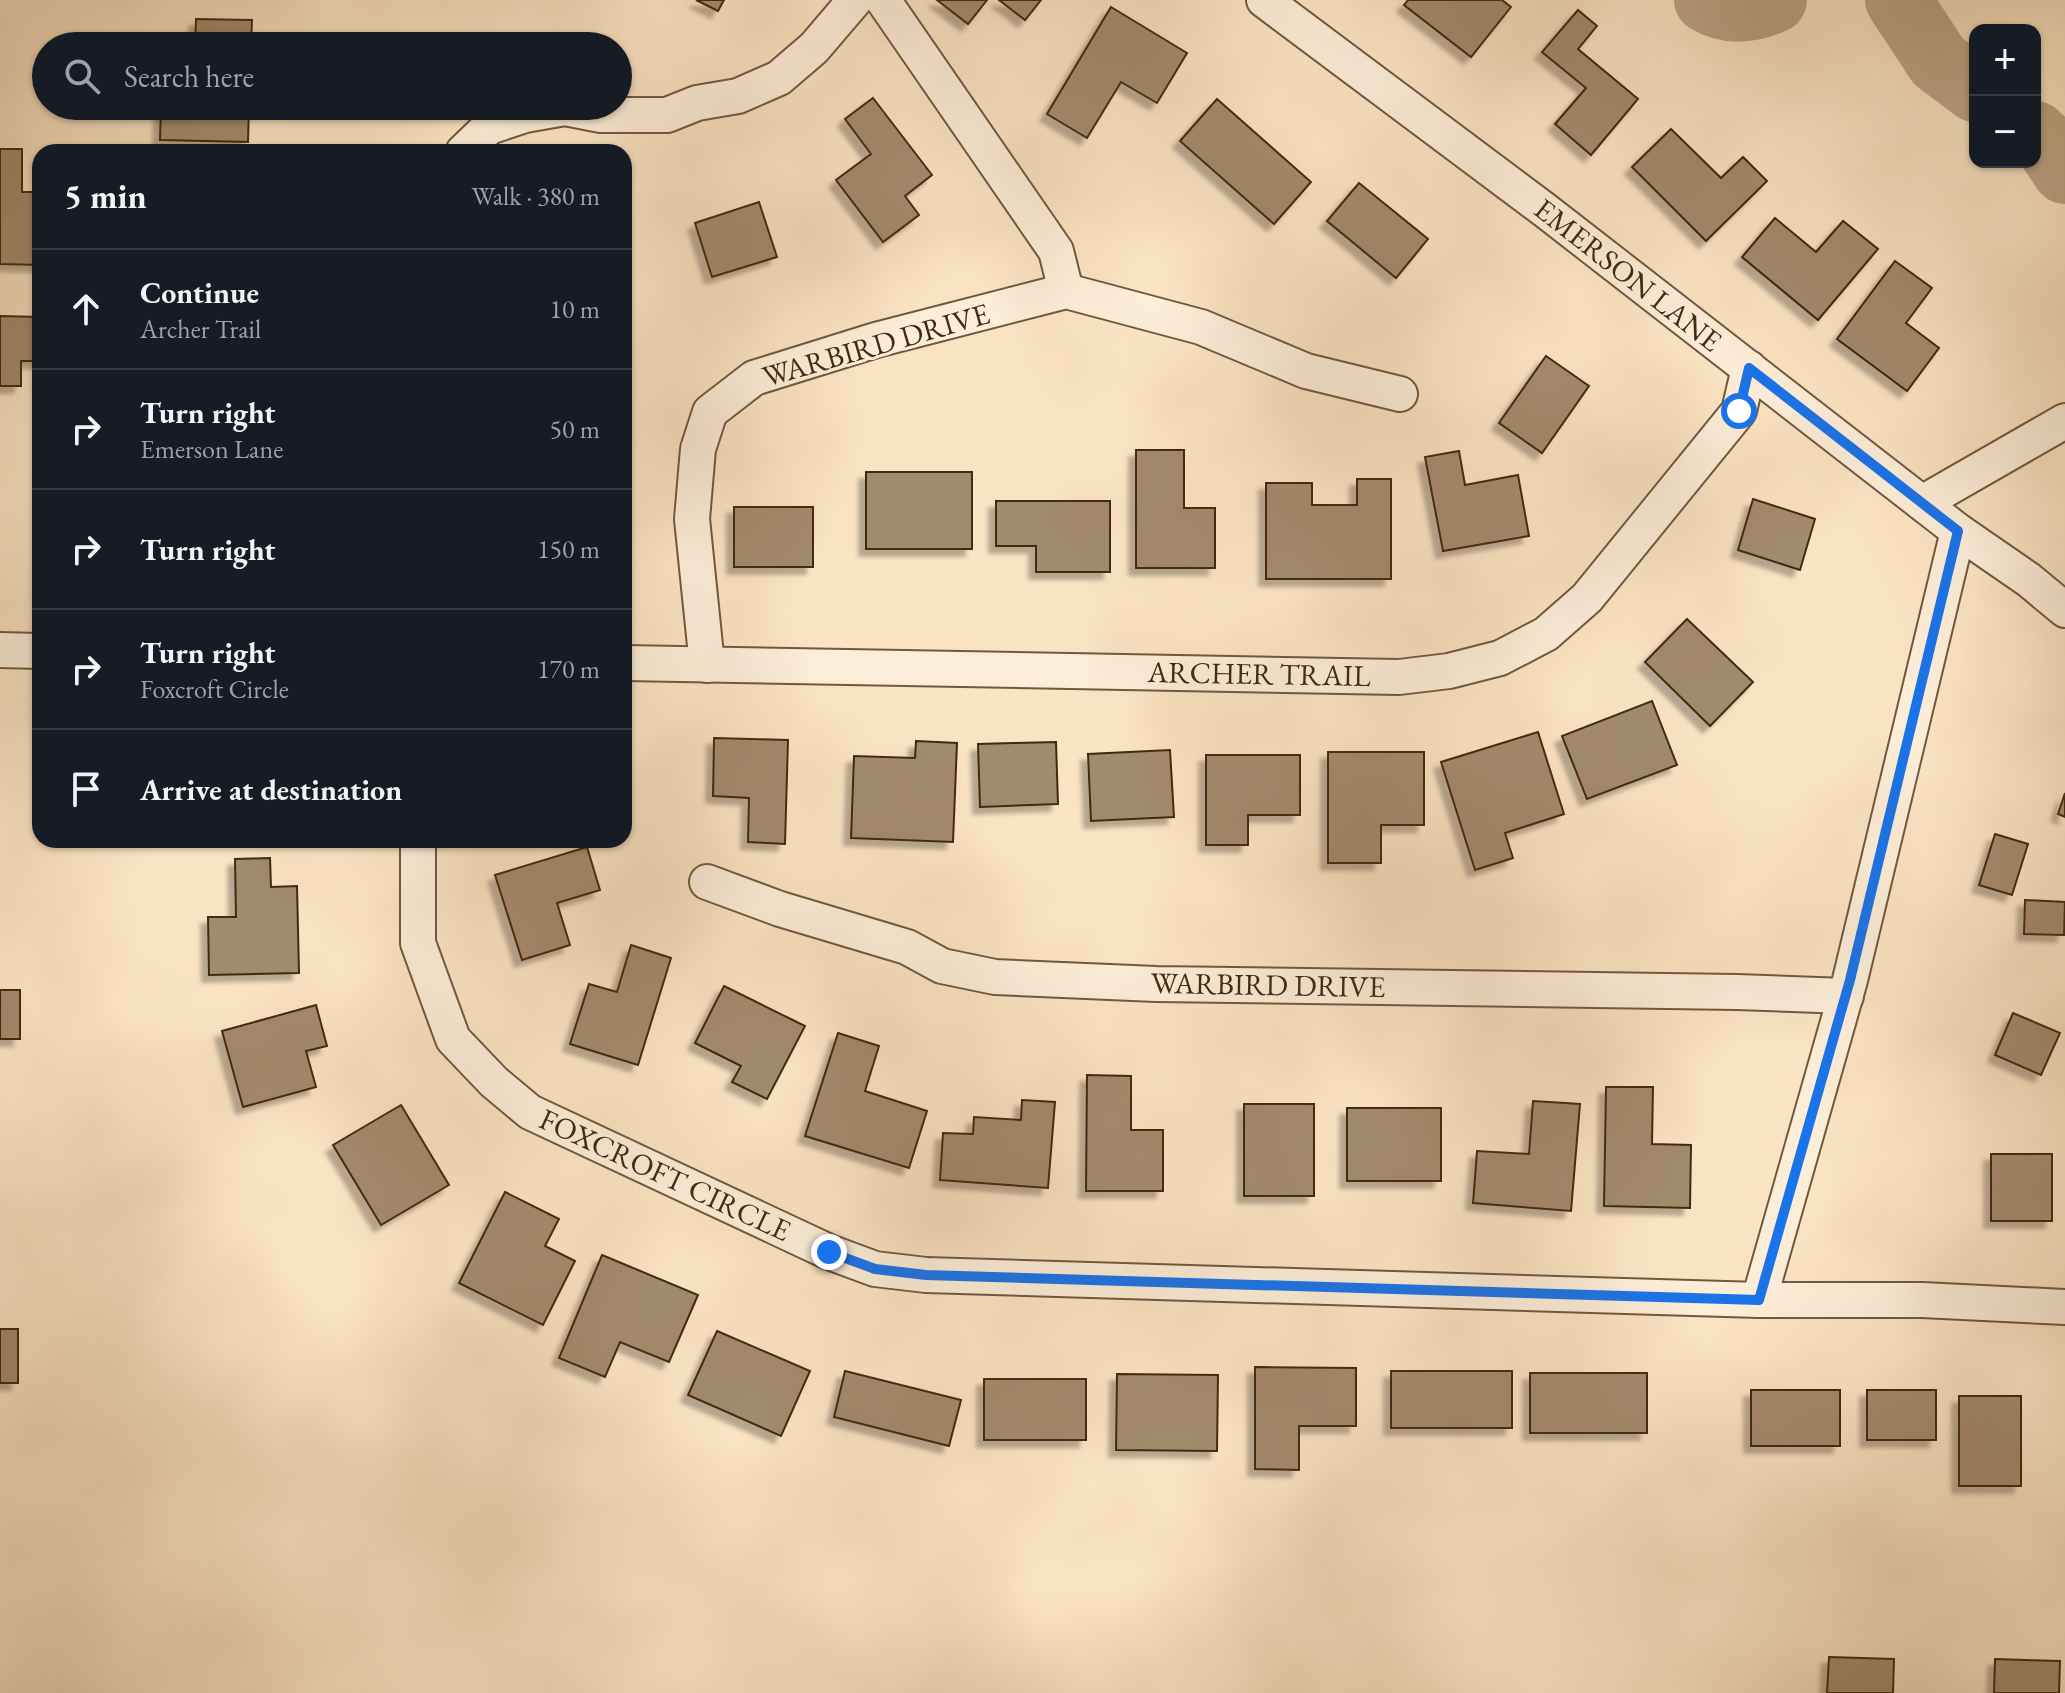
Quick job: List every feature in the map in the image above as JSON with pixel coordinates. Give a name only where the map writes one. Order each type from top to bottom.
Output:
[{"type":"street","points":[[632,115],[667,115],[697,103],[738,96],[779,78],[814,48],[855,0]]},
{"type":"street","points":[[883,0],[1056,251],[1066,291]]},
{"type":"street","name":"EMERSON LANE","points":[[1264,0],[1546,211],[1958,531],[2029,580],[2065,610]]},
{"type":"street","points":[[471,144],[489,127],[510,120]]},
{"type":"street","name":"WARBIRD DRIVE","points":[[707,665],[692,519],[698,449],[710,412],[754,378],[876,340],[1066,291],[1201,327],[1306,371],[1400,394]]},
{"type":"street","name":"ARCHER TRAIL","points":[[632,663],[1399,677],[1449,671],[1500,658],[1546,634],[1587,598],[1739,411],[1749,368]]},
{"type":"street","points":[[1922,503],[2065,421]]},
{"type":"street","points":[[1759,1300],[1846,996],[1958,531]]},
{"type":"street","points":[[0,650],[32,651]]},
{"type":"street","name":"FOXCROFT CIRCLE","points":[[418,848],[418,943],[453,1039],[494,1082],[530,1112],[829,1252],[875,1269],[926,1275],[1759,1300],[1922,1300],[2065,1307]]},
{"type":"street","name":"WARBIRD DRIVE","points":[[707,882],[780,909],[907,947],[942,966],[995,977],[1156,984],[1846,996]]},
{"type":"building","points":[[696,0],[724,0],[718,11]]},
{"type":"building","points":[[937,0],[987,0],[968,24]]},
{"type":"building","points":[[999,0],[1041,0],[1025,20]]},
{"type":"building","points":[[1408,0],[1502,0],[1511,7],[1471,57],[1404,5]]},
{"type":"building","points":[[1111,7],[1187,53],[1157,103],[1121,82],[1087,138],[1047,114]]},
{"type":"building","points":[[1578,10],[1597,26],[1578,49],[1638,99],[1591,155],[1555,124],[1586,88],[1542,52]]},
{"type":"building","points":[[196,19],[252,20],[252,32],[196,32]]},
{"type":"building","points":[[873,98],[932,175],[905,196],[919,215],[883,242],[836,180],[871,154],[845,119]]},
{"type":"building","points":[[1217,99],[1311,182],[1274,224],[1180,141]]},
{"type":"building","points":[[161,120],[249,120],[248,142],[160,140]]},
{"type":"building","points":[[1671,129],[1721,178],[1743,157],[1767,181],[1706,241],[1632,167]]},
{"type":"building","points":[[0,149],[22,149],[22,192],[32,192],[32,265],[0,264]]},
{"type":"building","points":[[1359,183],[1428,239],[1396,278],[1327,221]]},
{"type":"building","points":[[759,202],[777,257],[712,277],[695,223]]},
{"type":"building","points":[[1775,218],[1816,252],[1843,221],[1878,249],[1818,320],[1742,257]]},
{"type":"building","points":[[1895,261],[1932,288],[1906,323],[1939,348],[1907,391],[1837,339]]},
{"type":"building","points":[[0,316],[32,317],[32,361],[21,361],[21,386],[0,386]]},
{"type":"building","points":[[1546,356],[1589,386],[1542,453],[1499,423]]},
{"type":"building","points":[[1136,450],[1184,450],[1184,508],[1215,508],[1215,568],[1136,568]]},
{"type":"building","points":[[1459,451],[1465,485],[1518,475],[1529,536],[1443,551],[1425,457]]},
{"type":"building","points":[[866,472],[972,472],[972,549],[866,549]]},
{"type":"building","points":[[1357,479],[1391,479],[1391,579],[1266,579],[1266,483],[1312,483],[1312,505],[1357,505]]},
{"type":"building","points":[[1753,499],[1815,519],[1800,570],[1738,550]]},
{"type":"building","points":[[996,501],[1110,501],[1110,572],[1036,572],[1036,546],[996,546]]},
{"type":"building","points":[[734,507],[813,507],[813,567],[734,567]]},
{"type":"building","points":[[1687,619],[1753,682],[1710,726],[1645,662]]},
{"type":"building","points":[[1652,701],[1677,765],[1587,799],[1562,736]]},
{"type":"building","points":[[1538,732],[1564,814],[1505,833],[1513,858],[1475,870],[1441,762]]},
{"type":"building","points":[[714,738],[788,740],[785,844],[748,842],[749,798],[713,796]]},
{"type":"building","points":[[916,741],[957,743],[953,842],[851,838],[854,756],[915,758]]},
{"type":"building","points":[[1056,742],[1058,804],[980,807],[978,744]]},
{"type":"building","points":[[1170,750],[1174,817],[1091,821],[1088,754]]},
{"type":"building","points":[[1328,752],[1424,752],[1424,825],[1381,825],[1381,863],[1328,863]]},
{"type":"building","points":[[1206,755],[1300,755],[1300,815],[1248,815],[1248,845],[1206,845]]},
{"type":"building","points":[[2065,793],[2065,817],[2058,814]]},
{"type":"building","points":[[1995,834],[2028,844],[2012,895],[1979,885]]},
{"type":"building","points":[[587,848],[600,890],[557,903],[570,945],[522,960],[495,875]]},
{"type":"building","points":[[270,858],[271,887],[297,886],[299,973],[209,975],[208,917],[236,917],[235,859]]},
{"type":"building","points":[[2025,900],[2065,902],[2064,935],[2024,934]]},
{"type":"building","points":[[631,945],[671,958],[638,1065],[570,1044],[589,984],[617,992]]},
{"type":"building","points":[[724,986],[805,1026],[767,1099],[732,1082],[741,1066],[695,1043]]},
{"type":"building","points":[[0,990],[20,990],[20,1039],[0,1039]]},
{"type":"building","points":[[316,1005],[327,1046],[306,1051],[316,1087],[243,1107],[222,1031]]},
{"type":"building","points":[[2013,1013],[2060,1033],[2041,1075],[1995,1055]]},
{"type":"building","points":[[838,1033],[879,1046],[865,1091],[927,1111],[909,1168],[805,1136]]},
{"type":"building","points":[[1087,1075],[1131,1076],[1131,1130],[1163,1130],[1163,1191],[1086,1191]]},
{"type":"building","points":[[1606,1087],[1653,1087],[1652,1144],[1691,1145],[1690,1208],[1604,1206]]},
{"type":"building","points":[[1022,1100],[1055,1102],[1048,1188],[940,1180],[943,1133],[973,1134],[974,1117],[1021,1120]]},
{"type":"building","points":[[1533,1101],[1580,1104],[1571,1211],[1473,1203],[1477,1151],[1529,1154]]},
{"type":"building","points":[[1244,1104],[1314,1104],[1314,1196],[1244,1196]]},
{"type":"building","points":[[401,1105],[449,1185],[381,1225],[333,1145]]},
{"type":"building","points":[[1347,1108],[1441,1108],[1441,1181],[1347,1181]]},
{"type":"building","points":[[1991,1154],[2052,1154],[2052,1221],[1991,1221]]},
{"type":"building","points":[[505,1192],[559,1219],[545,1246],[575,1261],[543,1325],[459,1283]]},
{"type":"building","points":[[602,1255],[698,1295],[669,1362],[620,1342],[605,1377],[559,1358]]},
{"type":"building","points":[[0,1329],[18,1329],[18,1383],[0,1383]]},
{"type":"building","points":[[717,1331],[810,1371],[781,1436],[688,1395]]},
{"type":"building","points":[[1255,1367],[1356,1368],[1356,1426],[1299,1426],[1299,1470],[1255,1469]]},
{"type":"building","points":[[845,1371],[961,1400],[949,1446],[834,1417]]},
{"type":"building","points":[[1391,1371],[1512,1371],[1512,1428],[1391,1428]]},
{"type":"building","points":[[1530,1373],[1647,1373],[1647,1433],[1530,1433]]},
{"type":"building","points":[[1117,1374],[1218,1375],[1217,1451],[1116,1450]]},
{"type":"building","points":[[984,1379],[1086,1379],[1086,1440],[984,1440]]},
{"type":"building","points":[[1751,1390],[1840,1390],[1840,1446],[1751,1446]]},
{"type":"building","points":[[1867,1390],[1936,1390],[1936,1440],[1867,1440]]},
{"type":"building","points":[[1959,1396],[2021,1396],[2021,1486],[1959,1486]]},
{"type":"building","points":[[1829,1657],[1894,1659],[1893,1693],[1827,1693]]},
{"type":"building","points":[[1995,1659],[2060,1661],[2059,1693],[1994,1693]]},
{"type":"waterway","points":[[1707,0],[1723,7],[1740,9],[1774,0]]},
{"type":"waterway","points":[[1898,0],[1938,61],[1969,84]]},
{"type":"waterway","points":[[2041,140],[2065,171]]},
{"type":"route","points":[[829,1252],[875,1269],[926,1275],[1759,1300],[1850,980],[1958,531],[1749,368],[1739,411]]}]
